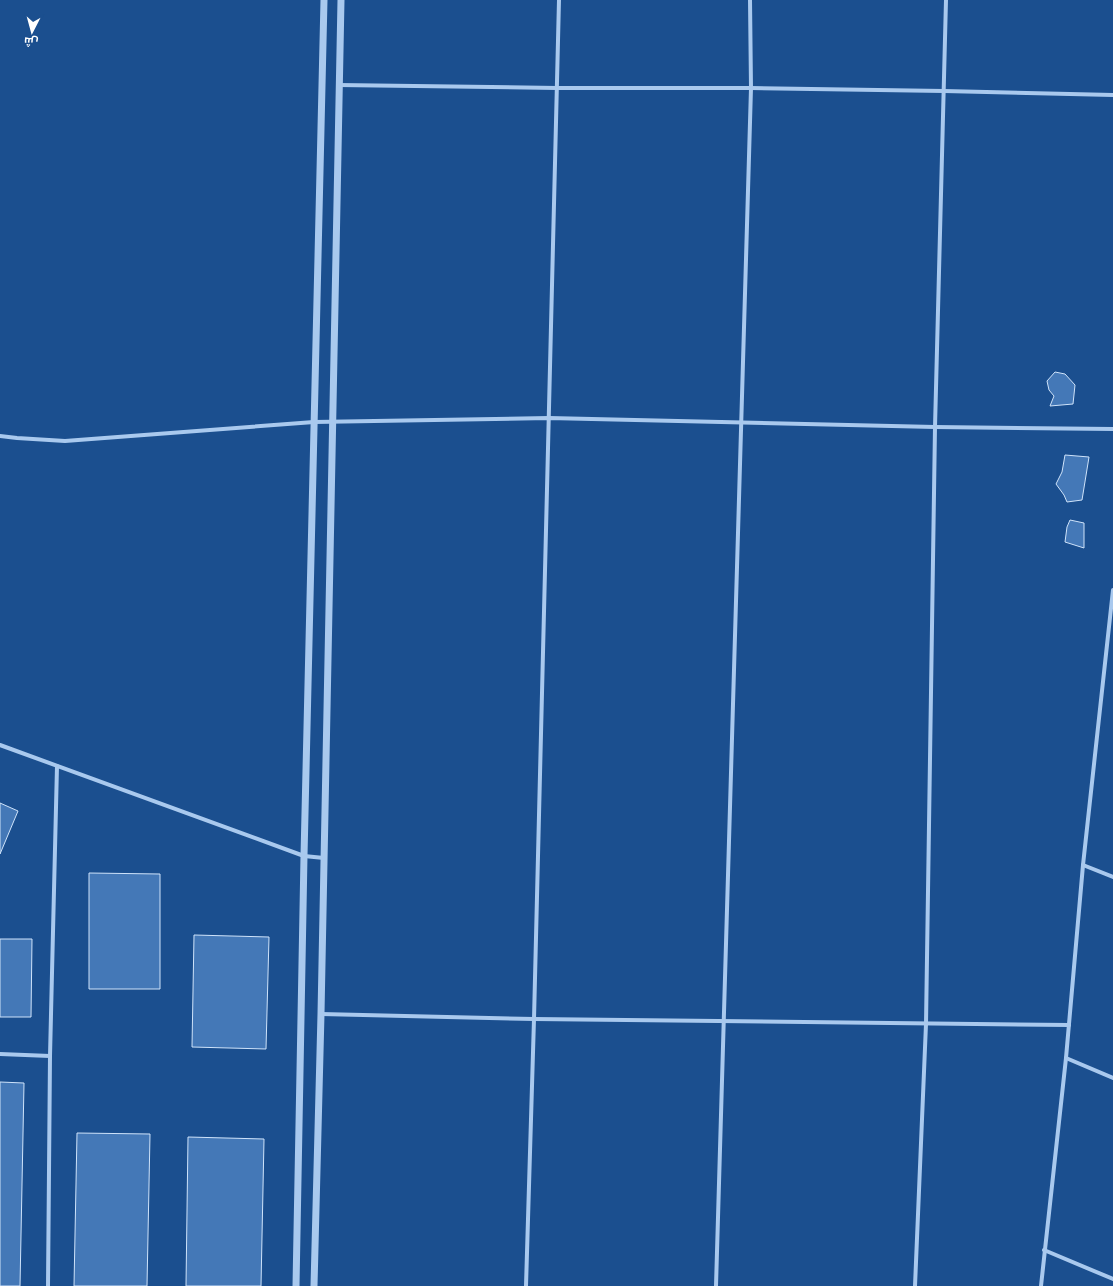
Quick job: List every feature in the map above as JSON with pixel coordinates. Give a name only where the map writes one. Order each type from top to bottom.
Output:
[{"type":"street","points":[[296,1286],[304,856],[324,0]]},
{"type":"street","points":[[314,1286],[321,1014],[338,85],[341,0]]},
{"type":"street","points":[[526,1286],[559,0]]},
{"type":"street","points":[[716,1286],[751,88],[750,0]]},
{"type":"street","points":[[915,1286],[926,1024],[935,427],[946,0]]},
{"type":"street","points":[[338,85],[557,88],[751,88],[944,91],[1113,96]]},
{"type":"street","points":[[0,436],[65,441],[314,422],[549,418],[935,427],[1113,429]]},
{"type":"street","points":[[1041,1286],[1066,1058],[1083,865],[1113,590]]},
{"type":"street","points":[[0,745],[304,856],[324,858]]},
{"type":"street","points":[[48,1286],[50,1056],[57,766]]},
{"type":"street","points":[[1083,865],[1113,877]]},
{"type":"street","points":[[321,1014],[534,1019],[1069,1025]]},
{"type":"street","points":[[0,1054],[50,1056]]},
{"type":"street","points":[[1066,1058],[1113,1078]]},
{"type":"street","points":[[1044,1250],[1113,1279]]},
{"type":"building","points":[[1055,372],[1065,374],[1075,385],[1073,404],[1050,406],[1054,396],[1049,390],[1047,381]]},
{"type":"building","points":[[1065,455],[1089,457],[1082,500],[1067,502],[1056,484],[1062,472]]},
{"type":"building","points":[[1070,520],[1084,523],[1084,548],[1065,542],[1067,527]]},
{"type":"building","points":[[0,803],[18,811],[0,854]]},
{"type":"building","points":[[89,873],[160,874],[160,989],[89,989]]},
{"type":"building","points":[[194,935],[269,937],[266,1049],[192,1047]]},
{"type":"building","points":[[0,939],[32,939],[31,1017],[0,1017]]},
{"type":"building","points":[[0,1082],[24,1083],[20,1286],[0,1286]]},
{"type":"building","points":[[77,1133],[150,1134],[147,1286],[74,1286]]},
{"type":"building","points":[[188,1137],[264,1139],[261,1286],[186,1286]]}]
